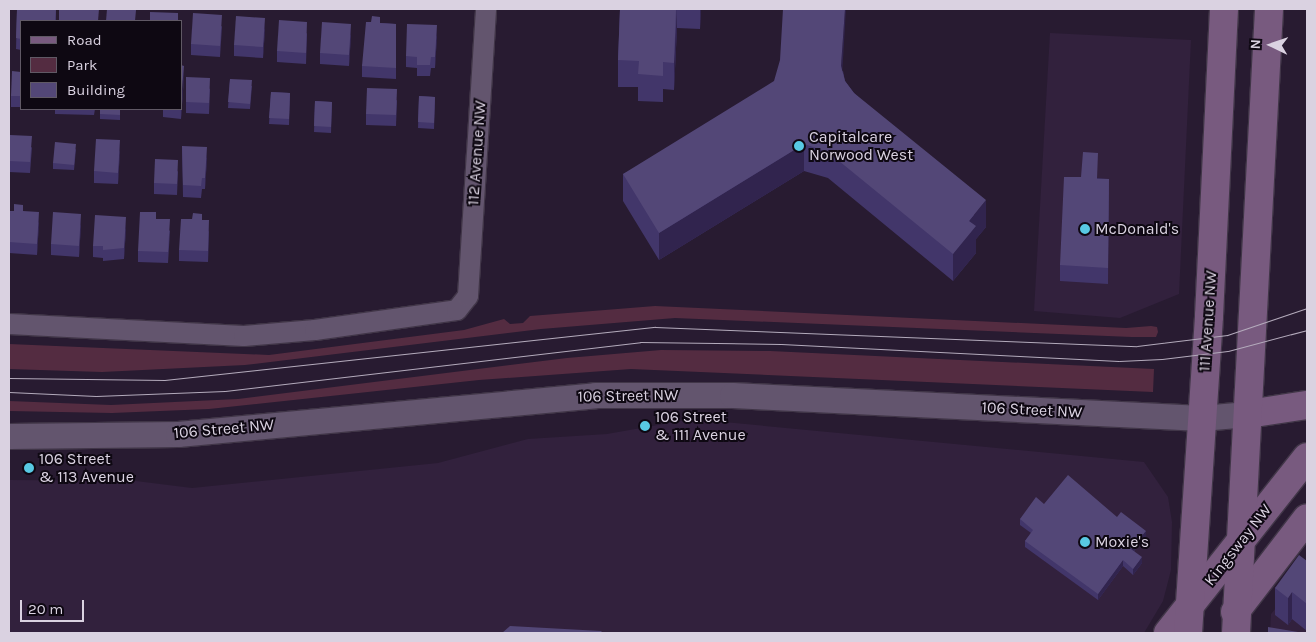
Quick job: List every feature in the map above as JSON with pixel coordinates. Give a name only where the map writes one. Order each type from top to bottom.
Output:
[{"type":"main road","name":"111 Avenue NW","points":[[1189,621],[1224,9]]},
{"type":"main road","points":[[1236,621],[1269,9]]},
{"type":"main road","points":[[1248,414],[1307,405]]},
{"type":"main road","name":"Kingsway NW","points":[[1168,633],[1189,621],[1240,542],[1307,457]]},
{"type":"main road","points":[[1218,633],[1236,621],[1307,518]]},
{"type":"street","name":"112 Avenue NW","points":[[9,324],[196,335],[280,334],[452,312],[462,306],[468,296],[486,9]]},
{"type":"street","name":"106 Street NW","points":[[9,436],[178,434],[594,395],[732,395],[1202,418],[1248,414]]},
{"type":"shaded area","points":[[1050,33],[1191,40],[1179,294],[1120,318],[1034,311]]},
{"type":"shaded area","points":[[692,419],[1144,462],[1168,497],[1172,522],[1171,570],[1163,601],[1144,633],[9,633],[9,480],[136,481],[192,488],[438,463],[528,439],[607,434]]},
{"type":"shaded area","points":[[1307,576],[1307,633],[1270,633],[1271,614],[1300,578]]},
{"type":"green space","points":[[655,306],[1126,328],[1151,326],[1157,327],[1158,332],[1156,337],[1132,337],[675,318],[541,329],[245,365],[102,372],[9,369],[9,344],[269,355],[464,330],[504,319],[510,324],[523,323],[530,316]]},
{"type":"green space","points":[[661,350],[770,351],[1154,369],[1153,392],[631,369],[479,380],[209,409],[112,413],[9,411],[9,401],[111,405],[238,399],[567,358]]},
{"type":"building","points":[[17,9],[56,9],[55,20],[20,20],[20,39],[16,38]]},
{"type":"building","points":[[59,9],[99,9],[98,20],[59,20]]},
{"type":"building","points":[[107,9],[136,10],[135,20],[106,20]]},
{"type":"building","points":[[620,9],[676,9],[674,63],[663,62],[663,76],[638,74],[639,61],[618,60]]},
{"type":"building","name":"Capitalcare Norwood West","points":[[783,9],[845,9],[841,66],[845,81],[854,93],[986,200],[969,221],[976,226],[953,254],[828,152],[804,144],[659,233],[623,174],[774,81],[780,60]]},
{"type":"building","points":[[150,12],[178,13],[178,20],[150,20]]},
{"type":"building","points":[[193,13],[222,15],[220,46],[191,44]]},
{"type":"building","points":[[236,16],[265,18],[263,47],[234,45]]},
{"type":"building","points":[[372,16],[380,17],[380,23],[396,24],[396,68],[362,66],[366,22],[371,22]]},
{"type":"building","points":[[279,20],[307,22],[306,53],[277,51]]},
{"type":"building","points":[[322,22],[351,24],[349,55],[320,53]]},
{"type":"building","points":[[407,24],[437,25],[435,57],[431,57],[430,65],[417,65],[417,57],[406,56]]},
{"type":"building","points":[[182,65],[184,66],[182,89]]},
{"type":"building","points":[[12,71],[20,72],[20,96],[11,96]]},
{"type":"building","points":[[186,77],[210,78],[209,103],[186,102]]},
{"type":"building","points":[[230,79],[252,80],[250,104],[228,102]]},
{"type":"building","points":[[367,88],[397,89],[396,115],[366,114]]},
{"type":"building","points":[[271,92],[290,93],[289,119],[269,118]]},
{"type":"building","points":[[419,96],[435,97],[434,123],[418,122]]},
{"type":"building","points":[[315,101],[332,102],[331,127],[314,126]]},
{"type":"building","points":[[100,110],[120,110],[120,115],[100,114]]},
{"type":"building","points":[[10,135],[32,136],[30,162],[9,161]]},
{"type":"building","points":[[96,139],[120,140],[118,173],[94,171]]},
{"type":"building","points":[[55,142],[76,144],[74,165],[53,163]]},
{"type":"building","points":[[182,146],[207,147],[205,178],[202,178],[201,186],[183,185]]},
{"type":"building","name":"McDonald's","points":[[1083,152],[1098,153],[1097,179],[1109,179],[1108,268],[1060,265],[1064,177],[1081,177]]},
{"type":"building","points":[[155,159],[178,160],[177,184],[154,183]]},
{"type":"building","points":[[14,204],[23,205],[23,211],[39,212],[37,244],[9,242],[9,211],[14,211]]},
{"type":"building","points":[[53,212],[81,214],[79,246],[51,244]]},
{"type":"building","points":[[140,212],[156,212],[156,219],[170,219],[168,252],[138,251]]},
{"type":"building","points":[[193,213],[202,214],[202,220],[209,220],[208,251],[179,250],[181,219],[192,219]]},
{"type":"building","points":[[95,215],[126,217],[124,248],[103,250],[103,246],[93,246]]},
{"type":"building","name":"Moxie's","points":[[1068,475],[1117,517],[1121,512],[1146,531],[1131,549],[1142,557],[1133,569],[1123,560],[1098,594],[1025,541],[1033,530],[1020,519],[1036,497],[1044,504]]},
{"type":"building","points":[[1299,555],[1307,561],[1307,604],[1292,592],[1288,598],[1275,588]]},
{"type":"building","points":[[510,626],[601,631],[603,633],[502,633]]},
{"type":"building","points":[[1268,627],[1304,633],[1268,633]]},
{"type":"tram line","points":[[9,378],[165,380],[655,327],[1137,346],[1227,335],[1307,308]]},
{"type":"tram line","points":[[9,392],[96,396],[225,391],[640,342],[781,344],[1119,361],[1162,359],[1228,351],[1307,330]]},
{"type":"place","name":"Capitalcare Norwood West","points":[[799,146]]},
{"type":"place","name":"McDonald's","points":[[1085,229]]},
{"type":"place","name":"106 Street & 111 Avenue","points":[[645,426]]},
{"type":"place","name":"106 Street & 113 Avenue","points":[[29,468]]},
{"type":"place","name":"Moxie's","points":[[1085,542]]}]
